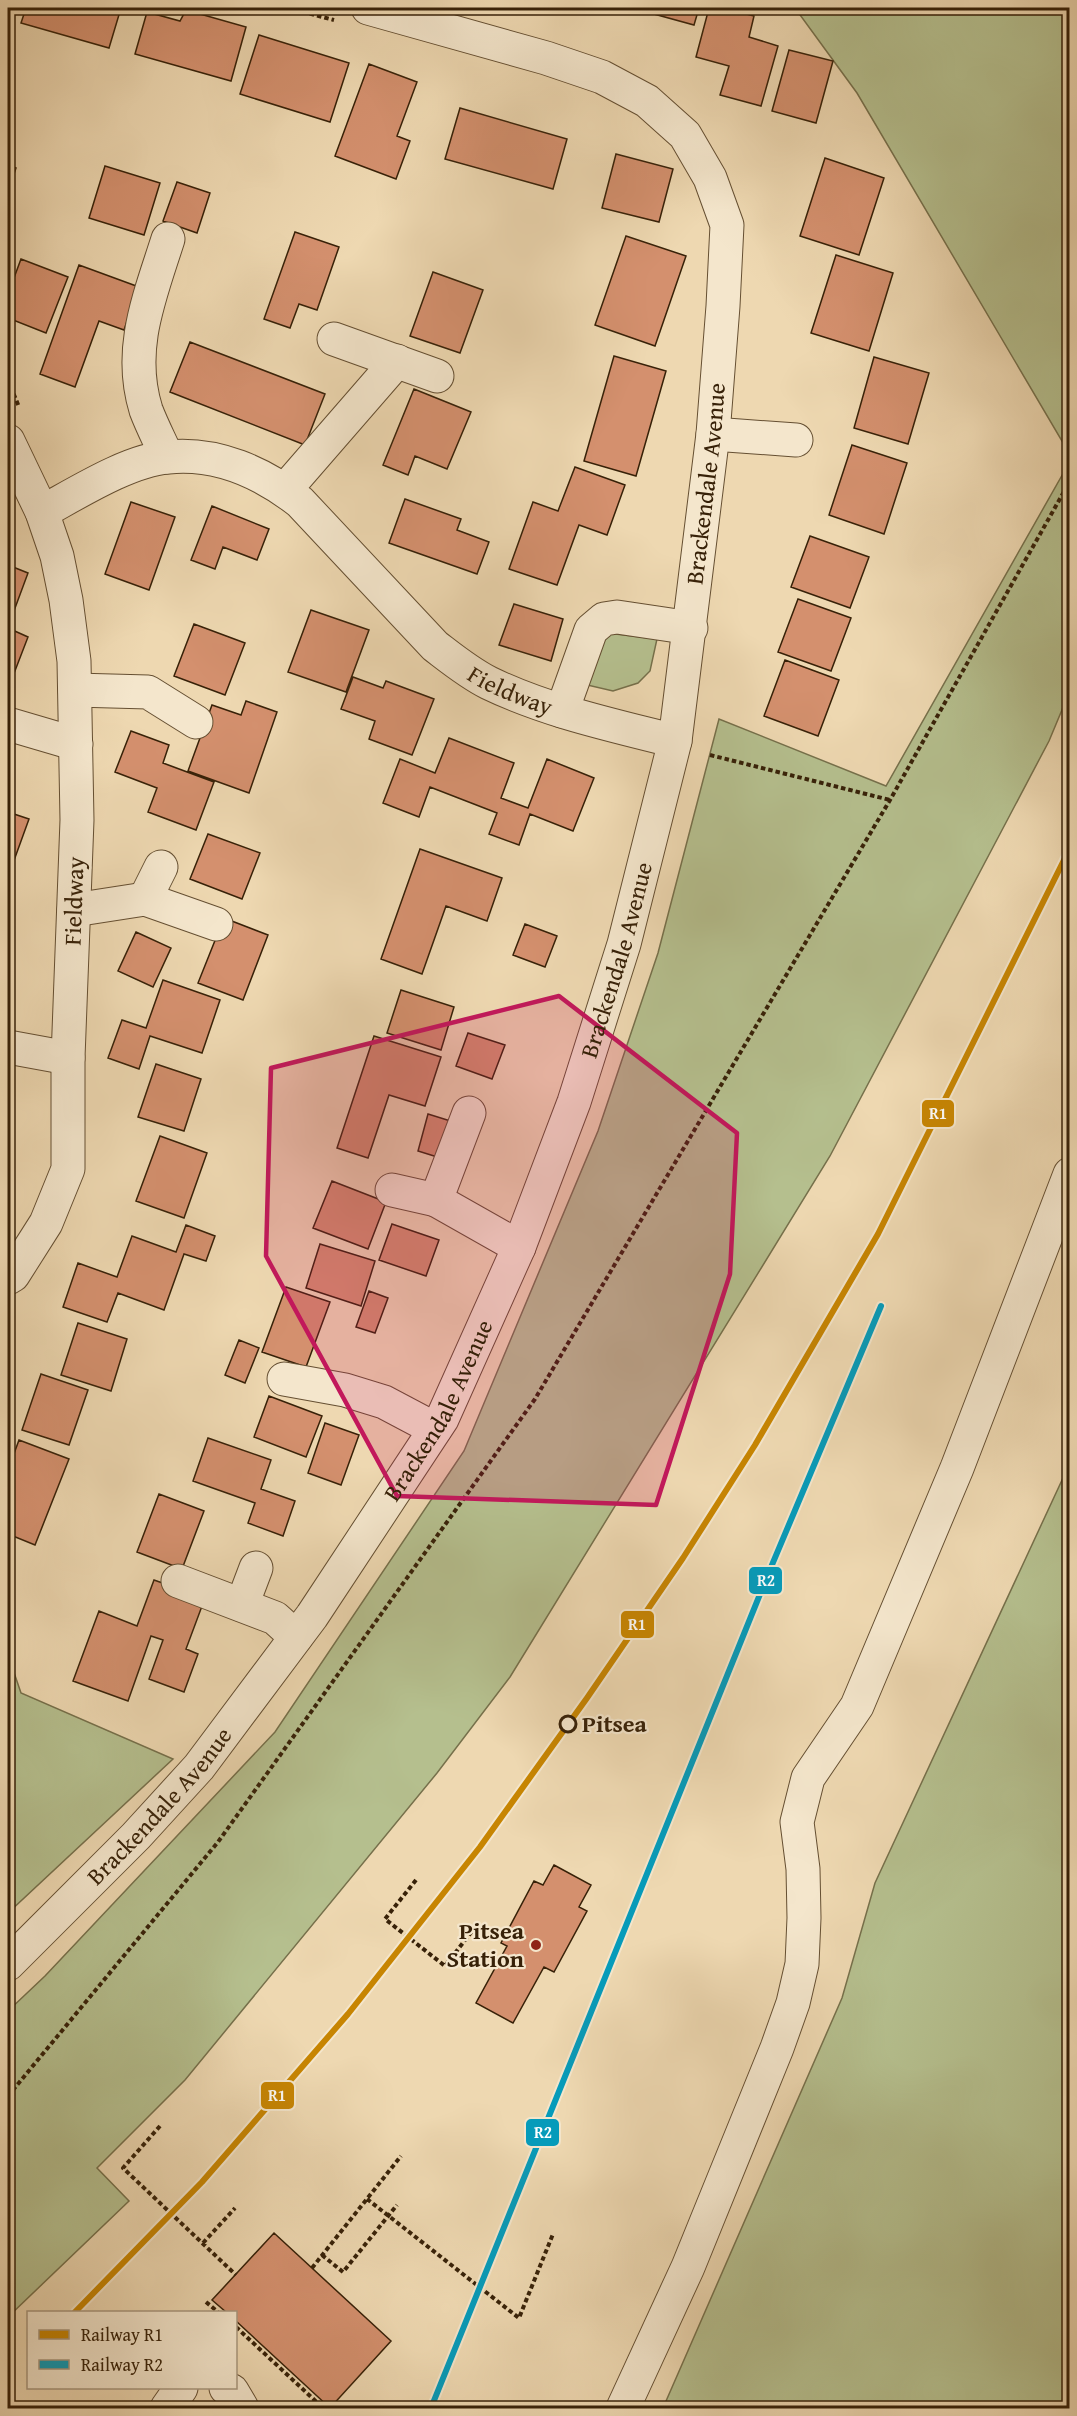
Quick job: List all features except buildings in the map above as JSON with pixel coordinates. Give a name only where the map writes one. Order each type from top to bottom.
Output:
[{"type":"street","name":"Brackendale Avenue","points":[[8,1965],[136,1836],[199,1767],[296,1637],[442,1419],[519,1247],[574,1102],[624,944],[675,741],[691,628],[713,434],[723,306],[727,225],[710,178],[685,135],[647,101],[602,77],[546,58],[368,8]]},
{"type":"street","points":[[167,456],[146,409],[138,362],[142,320],[168,239]]},
{"type":"street","points":[[334,339],[437,375]]},
{"type":"street","points":[[285,490],[398,361]]},
{"type":"street","points":[[713,434],[796,440]]},
{"type":"street","name":"Fieldway","points":[[8,441],[29,506],[57,555],[66,600],[74,661],[77,820],[68,1058],[68,1168],[46,1223],[13,1275],[8,1278]]},
{"type":"street","name":"Fieldway","points":[[29,506],[167,456],[195,456],[247,469],[285,490],[300,502],[435,646],[487,682],[562,711],[675,741]]},
{"type":"street","points":[[562,711],[591,630],[604,619],[617,617],[691,628]]},
{"type":"street","points":[[75,690],[148,692],[196,722]]},
{"type":"street","points":[[8,724],[76,744]]},
{"type":"street","points":[[145,899],[161,867]]},
{"type":"street","points":[[74,910],[145,899],[216,924]]},
{"type":"street","points":[[8,1047],[68,1058]]},
{"type":"street","points":[[436,1200],[469,1113]]},
{"type":"street","points":[[623,2409],[688,2267],[793,2003],[802,1964],[804,1918],[797,1822],[808,1778],[857,1706],[957,1468],[1070,1174]]},
{"type":"street","points":[[392,1190],[436,1200],[519,1247]]},
{"type":"street","points":[[284,1379],[349,1377],[384,1402],[435,1429]]},
{"type":"street","points":[[242,1605],[256,1568]]},
{"type":"street","points":[[178,1581],[275,1618],[296,1637]]},
{"type":"street","points":[[167,2409],[180,2389]]},
{"type":"street","points":[[228,2389],[232,2391],[242,2409]]},
{"type":"path","points":[[8,2096],[218,1842],[535,1399],[890,800],[1070,481]]},
{"type":"path","points":[[675,741],[697,751],[890,800]]},
{"type":"path","points":[[416,1880],[385,1919],[445,1966],[476,1926]]},
{"type":"path","points":[[160,2126],[123,2168],[236,2275]]},
{"type":"path","points":[[312,2268],[400,2156]]},
{"type":"path","points":[[367,2199],[519,2318],[553,2234]]},
{"type":"path","points":[[322,2255],[343,2272],[397,2205]]},
{"type":"path","points":[[203,2243],[235,2208]]},
{"type":"path","points":[[206,2302],[216,2311]]},
{"type":"path","points":[[237,2328],[323,2409]]},
{"type":"highlighted area","points":[[559,996],[737,1133],[730,1274],[656,1505],[397,1496],[266,1256],[271,1068]]},
{"type":"green space","points":[[795,8],[1069,8],[1069,453],[857,93]]},
{"type":"green space","points":[[1069,463],[1069,693],[1049,741],[830,1156],[510,1677],[437,1773],[185,2080],[97,2168],[129,2201],[8,2317],[8,2011],[45,1976],[275,1732],[464,1451],[598,1131],[658,953],[719,719],[886,786]]},
{"type":"green space","points":[[607,633],[657,639],[650,671],[638,683],[613,691],[583,684]]},
{"type":"green space","points":[[1069,1465],[1069,2408],[663,2408],[842,1998],[875,1883]]},
{"type":"green space","points":[[8,1655],[21,1693],[173,1759],[8,1913]]},
{"type":"rail line","name":"R1","points":[[76,2311],[202,2182],[348,2014],[480,1847],[587,1698],[683,1558],[755,1445],[878,1234],[1070,848]]},
{"type":"rail line","name":"R2","points":[[431,2408],[769,1572],[881,1306]]},
{"type":"place","name":"Pitsea","points":[[568,1724]]},
{"type":"place","name":"Pitsea Station","points":[[536,1945]]}]
